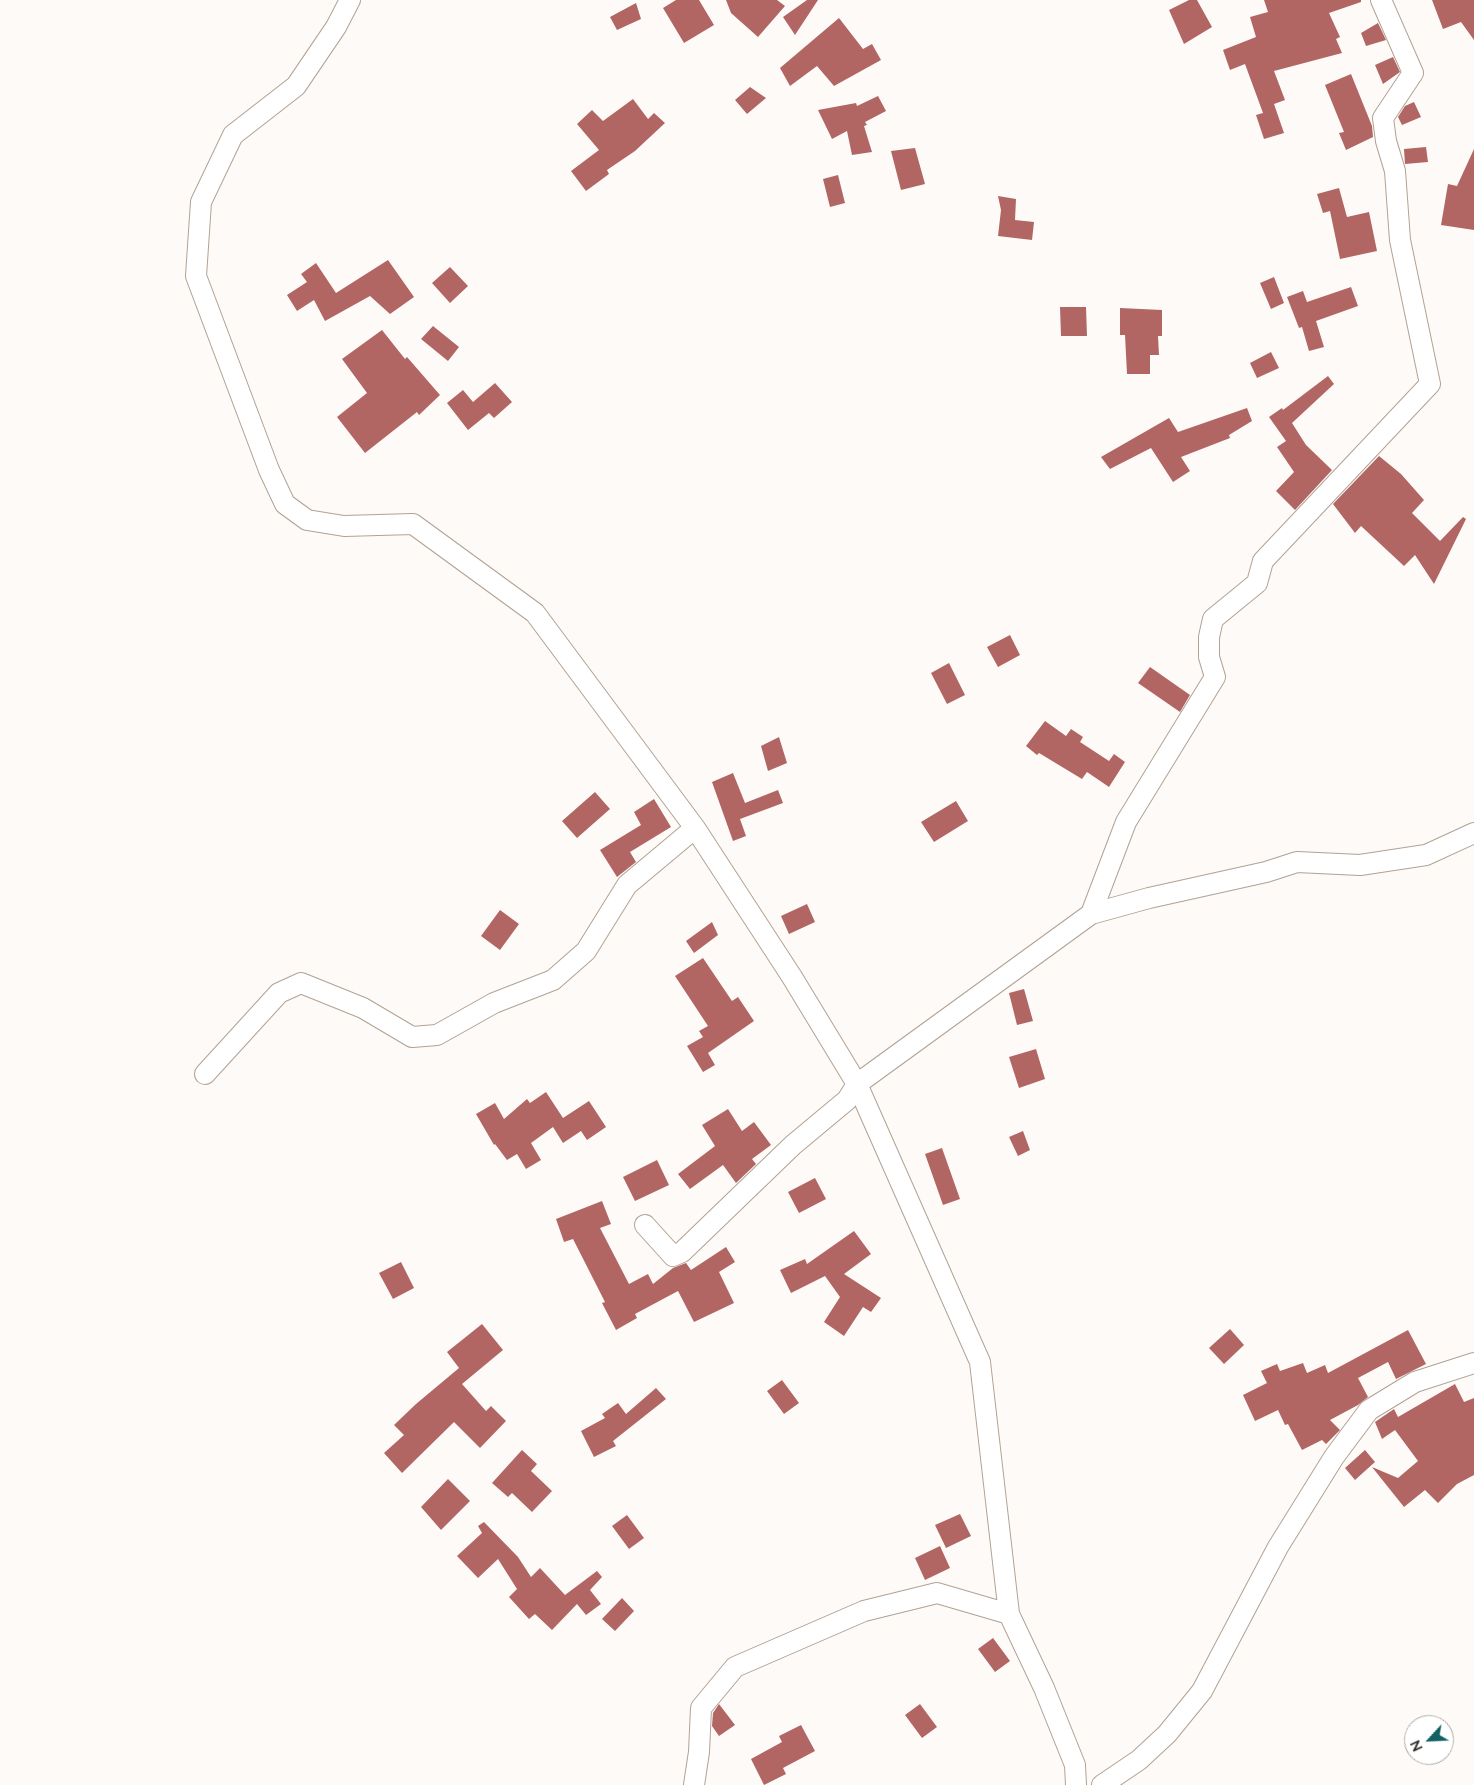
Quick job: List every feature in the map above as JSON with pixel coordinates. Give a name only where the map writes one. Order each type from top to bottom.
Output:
[{"type":"street","points":[[350,0],[336,27],[296,86],[233,135],[201,202],[196,276],[269,470],[286,504],[307,520],[344,526],[413,524],[535,613],[695,828],[792,977],[857,1084],[980,1362],[1009,1614],[1044,1688],[1075,1765],[1076,1785]]},
{"type":"street","points":[[1091,914],[1126,822],[1215,677],[1209,657],[1209,636],[1213,618],[1257,583],[1263,561],[1430,384],[1400,240],[1395,171],[1386,141],[1383,118],[1413,74],[1381,0]]},
{"type":"street","points":[[205,1074],[279,992],[301,982],[363,1008],[412,1037],[437,1035],[494,1002],[552,980],[586,951],[627,885],[695,828]]},
{"type":"street","points":[[645,1225],[673,1256],[682,1252],[793,1144],[846,1100],[857,1084],[1091,914],[1149,898],[1266,872],[1297,862],[1360,865],[1426,855],[1474,833]]},
{"type":"street","points":[[1102,1785],[1139,1760],[1167,1734],[1202,1690],[1278,1547],[1334,1457],[1369,1410],[1415,1382],[1474,1364]]},
{"type":"street","points":[[694,1785],[699,1752],[701,1708],[735,1667],[864,1611],[937,1593],[1009,1614]]},
{"type":"building","points":[[676,0],[699,0],[714,25],[684,43],[663,8]]},
{"type":"building","points":[[726,0],[777,0],[785,6],[758,37],[731,13]]},
{"type":"building","points":[[807,0],[818,0],[795,35],[783,17]]},
{"type":"building","points":[[1189,0],[1197,0],[1212,27],[1184,44],[1169,10]]},
{"type":"building","points":[[1264,0],[1361,0],[1361,2],[1329,13],[1340,37],[1336,39],[1342,53],[1274,71],[1285,100],[1274,104],[1284,133],[1264,139],[1256,115],[1263,113],[1245,64],[1230,70],[1223,50],[1256,37],[1250,17],[1268,12]]},
{"type":"building","points":[[1432,0],[1474,0],[1474,40],[1461,22],[1443,29]]},
{"type":"building","points":[[636,3],[641,19],[617,30],[610,17]]},
{"type":"building","points":[[839,18],[863,49],[872,44],[881,60],[834,86],[817,66],[790,86],[780,68]]},
{"type":"building","points":[[1378,23],[1386,40],[1366,46],[1361,33]]},
{"type":"building","points":[[1393,57],[1400,72],[1383,84],[1375,65]]},
{"type":"building","points":[[1351,74],[1372,126],[1373,137],[1346,150],[1339,133],[1344,132],[1325,85]]},
{"type":"building","points":[[750,87],[766,98],[747,114],[735,100]]},
{"type":"building","points":[[878,96],[886,111],[865,122],[867,125],[864,126],[872,152],[852,155],[847,131],[832,139],[818,110],[856,103],[857,106]]},
{"type":"building","points":[[633,99],[648,119],[654,113],[665,123],[635,151],[607,170],[609,174],[586,191],[571,171],[599,150],[577,124],[592,110],[603,121]]},
{"type":"building","points":[[1414,102],[1421,117],[1402,125],[1398,117],[1405,106]]},
{"type":"building","points":[[1426,147],[1428,162],[1405,164],[1404,149]]},
{"type":"building","points":[[915,148],[925,184],[901,190],[891,151]]},
{"type":"building","points":[[1474,149],[1474,230],[1441,225],[1448,184],[1457,186]]},
{"type":"building","points":[[838,175],[845,203],[830,207],[823,179]]},
{"type":"building","points":[[1339,188],[1347,217],[1369,212],[1377,251],[1340,259],[1330,211],[1323,213],[1317,194]]},
{"type":"building","points":[[998,196],[1016,199],[1015,220],[1034,222],[1032,240],[998,236],[1001,210]]},
{"type":"building","points":[[388,260],[414,297],[390,314],[370,296],[325,321],[314,300],[297,311],[287,295],[307,282],[301,274],[316,263],[336,293]]},
{"type":"building","points":[[450,267],[468,286],[450,303],[432,283]]},
{"type":"building","points":[[1274,277],[1284,303],[1271,309],[1260,283]]},
{"type":"building","points":[[1351,287],[1358,306],[1316,321],[1324,347],[1309,351],[1302,327],[1299,328],[1287,297],[1303,291],[1307,302]]},
{"type":"building","points":[[1060,307],[1086,307],[1087,336],[1061,336]]},
{"type":"building","points":[[1120,308],[1162,310],[1162,336],[1158,336],[1159,355],[1150,355],[1150,374],[1127,374],[1125,335],[1120,335]]},
{"type":"building","points":[[433,326],[459,347],[448,361],[421,339]]},
{"type":"building","points":[[382,330],[405,359],[407,357],[440,395],[419,415],[417,412],[365,453],[337,417],[367,393],[342,359]]},
{"type":"building","points":[[1271,352],[1279,368],[1257,378],[1250,363]]},
{"type":"building","points":[[1328,376],[1334,384],[1292,423],[1306,445],[1332,470],[1295,510],[1276,491],[1294,472],[1277,447],[1286,441],[1269,417],[1282,408],[1283,410]]},
{"type":"building","points":[[495,383],[512,402],[494,418],[489,413],[468,430],[447,403],[463,390],[473,402]]},
{"type":"building","points":[[1247,408],[1252,421],[1229,435],[1230,438],[1181,457],[1190,471],[1173,482],[1151,448],[1110,469],[1101,457],[1169,418],[1178,432]]},
{"type":"building","points":[[1379,456],[1401,474],[1424,500],[1412,513],[1440,541],[1463,517],[1466,519],[1434,584],[1415,555],[1404,566],[1361,526],[1355,533],[1333,504]]},
{"type":"building","points":[[1010,635],[1020,655],[998,667],[987,647]]},
{"type":"building","points":[[949,663],[965,695],[947,704],[931,673]]},
{"type":"building","points":[[1150,667],[1190,695],[1180,712],[1138,683]]},
{"type":"building","points":[[1045,721],[1066,736],[1071,729],[1083,737],[1080,742],[1109,761],[1114,754],[1125,762],[1109,787],[1087,772],[1082,779],[1039,753],[1037,755],[1026,746]]},
{"type":"building","points":[[779,737],[787,763],[768,771],[761,746]]},
{"type":"building","points":[[733,773],[745,803],[778,790],[783,803],[740,819],[746,836],[733,841],[712,782]]},
{"type":"building","points":[[595,792],[610,809],[577,838],[562,821]]},
{"type":"building","points":[[654,799],[671,827],[630,852],[636,862],[617,877],[600,850],[641,825],[634,812]]},
{"type":"building","points":[[956,801],[968,821],[934,842],[921,822]]},
{"type":"building","points":[[807,904],[815,922],[789,934],[781,916]]},
{"type":"building","points":[[500,910],[519,924],[500,950],[481,936]]},
{"type":"building","points":[[712,922],[718,935],[694,953],[686,941]]},
{"type":"building","points":[[703,958],[732,1001],[738,997],[754,1021],[708,1053],[715,1065],[703,1072],[687,1046],[703,1037],[699,1031],[708,1026],[675,976]]},
{"type":"building","points":[[1024,989],[1033,1021],[1017,1025],[1009,993]]},
{"type":"building","points":[[1036,1049],[1045,1079],[1019,1088],[1009,1057]]},
{"type":"building","points":[[546,1092],[563,1118],[589,1101],[606,1127],[587,1140],[581,1131],[563,1143],[553,1127],[531,1143],[541,1160],[526,1169],[517,1154],[507,1160],[494,1145],[476,1114],[495,1103],[504,1119],[527,1099],[530,1103]]},
{"type":"building","points":[[728,1109],[742,1131],[754,1122],[771,1145],[752,1159],[756,1164],[736,1183],[723,1165],[690,1189],[678,1174],[715,1146],[702,1125]]},
{"type":"building","points":[[1023,1131],[1030,1150],[1018,1156],[1009,1137]]},
{"type":"building","points":[[942,1148],[960,1199],[943,1205],[925,1154]]},
{"type":"building","points":[[657,1160],[669,1185],[635,1201],[623,1177]]},
{"type":"building","points":[[815,1178],[826,1199],[799,1213],[788,1192]]},
{"type":"building","points":[[602,1201],[611,1224],[600,1228],[629,1284],[648,1274],[653,1284],[673,1268],[686,1263],[691,1270],[726,1247],[735,1262],[719,1272],[734,1303],[694,1322],[678,1291],[635,1314],[637,1318],[616,1330],[602,1303],[605,1302],[573,1239],[564,1242],[556,1219]]},
{"type":"building","points":[[854,1231],[871,1254],[844,1274],[881,1298],[871,1312],[863,1307],[844,1336],[824,1322],[840,1297],[825,1276],[791,1293],[780,1270],[805,1259],[807,1264]]},
{"type":"building","points":[[401,1262],[414,1288],[393,1299],[379,1273]]},
{"type":"building","points":[[482,1324],[503,1350],[462,1384],[486,1411],[491,1406],[506,1421],[480,1448],[454,1422],[402,1473],[384,1453],[404,1435],[394,1425],[459,1368],[447,1352]]},
{"type":"building","points":[[1230,1329],[1244,1345],[1224,1364],[1209,1348]]},
{"type":"building","points":[[1408,1330],[1426,1364],[1396,1379],[1388,1362],[1358,1378],[1368,1397],[1358,1405],[1330,1420],[1340,1430],[1326,1444],[1322,1440],[1302,1450],[1288,1424],[1285,1425],[1278,1410],[1255,1421],[1243,1395],[1267,1383],[1261,1371],[1277,1364],[1280,1371],[1303,1363],[1307,1373],[1325,1365],[1328,1373]]},
{"type":"building","points":[[782,1380],[799,1403],[784,1414],[767,1391]]},
{"type":"building","points":[[1455,1384],[1464,1402],[1474,1398],[1474,1475],[1457,1484],[1438,1503],[1425,1490],[1404,1507],[1372,1467],[1398,1478],[1418,1461],[1395,1430],[1382,1439],[1375,1422],[1394,1409],[1398,1417]]},
{"type":"building","points":[[656,1388],[666,1399],[613,1441],[616,1446],[594,1457],[581,1431],[605,1418],[602,1414],[618,1403],[626,1414]]},
{"type":"building","points":[[522,1450],[537,1464],[531,1471],[552,1491],[532,1512],[512,1493],[508,1497],[492,1483]]},
{"type":"building","points":[[1365,1450],[1375,1462],[1355,1480],[1345,1468]]},
{"type":"building","points":[[448,1479],[470,1501],[441,1530],[421,1507]]},
{"type":"building","points":[[960,1514],[971,1536],[946,1548],[935,1525]]},
{"type":"building","points":[[627,1515],[644,1538],[629,1549],[612,1526]]},
{"type":"building","points":[[484,1522],[518,1557],[531,1577],[540,1568],[565,1595],[597,1571],[602,1577],[590,1590],[601,1604],[586,1615],[577,1604],[552,1630],[535,1614],[529,1619],[509,1597],[517,1589],[498,1559],[478,1578],[457,1556],[482,1533],[478,1526]]},
{"type":"building","points":[[940,1546],[950,1568],[925,1580],[915,1558]]},
{"type":"building","points":[[622,1598],[634,1611],[615,1631],[602,1619]]},
{"type":"building","points":[[993,1638],[1010,1661],[995,1672],[978,1649]]},
{"type":"building","points":[[719,1704],[735,1725],[719,1736],[712,1726],[713,1713]]},
{"type":"building","points":[[920,1704],[937,1727],[922,1738],[905,1715]]},
{"type":"building","points":[[801,1725],[815,1751],[783,1768],[786,1774],[764,1785],[751,1759],[782,1742],[779,1736]]}]
